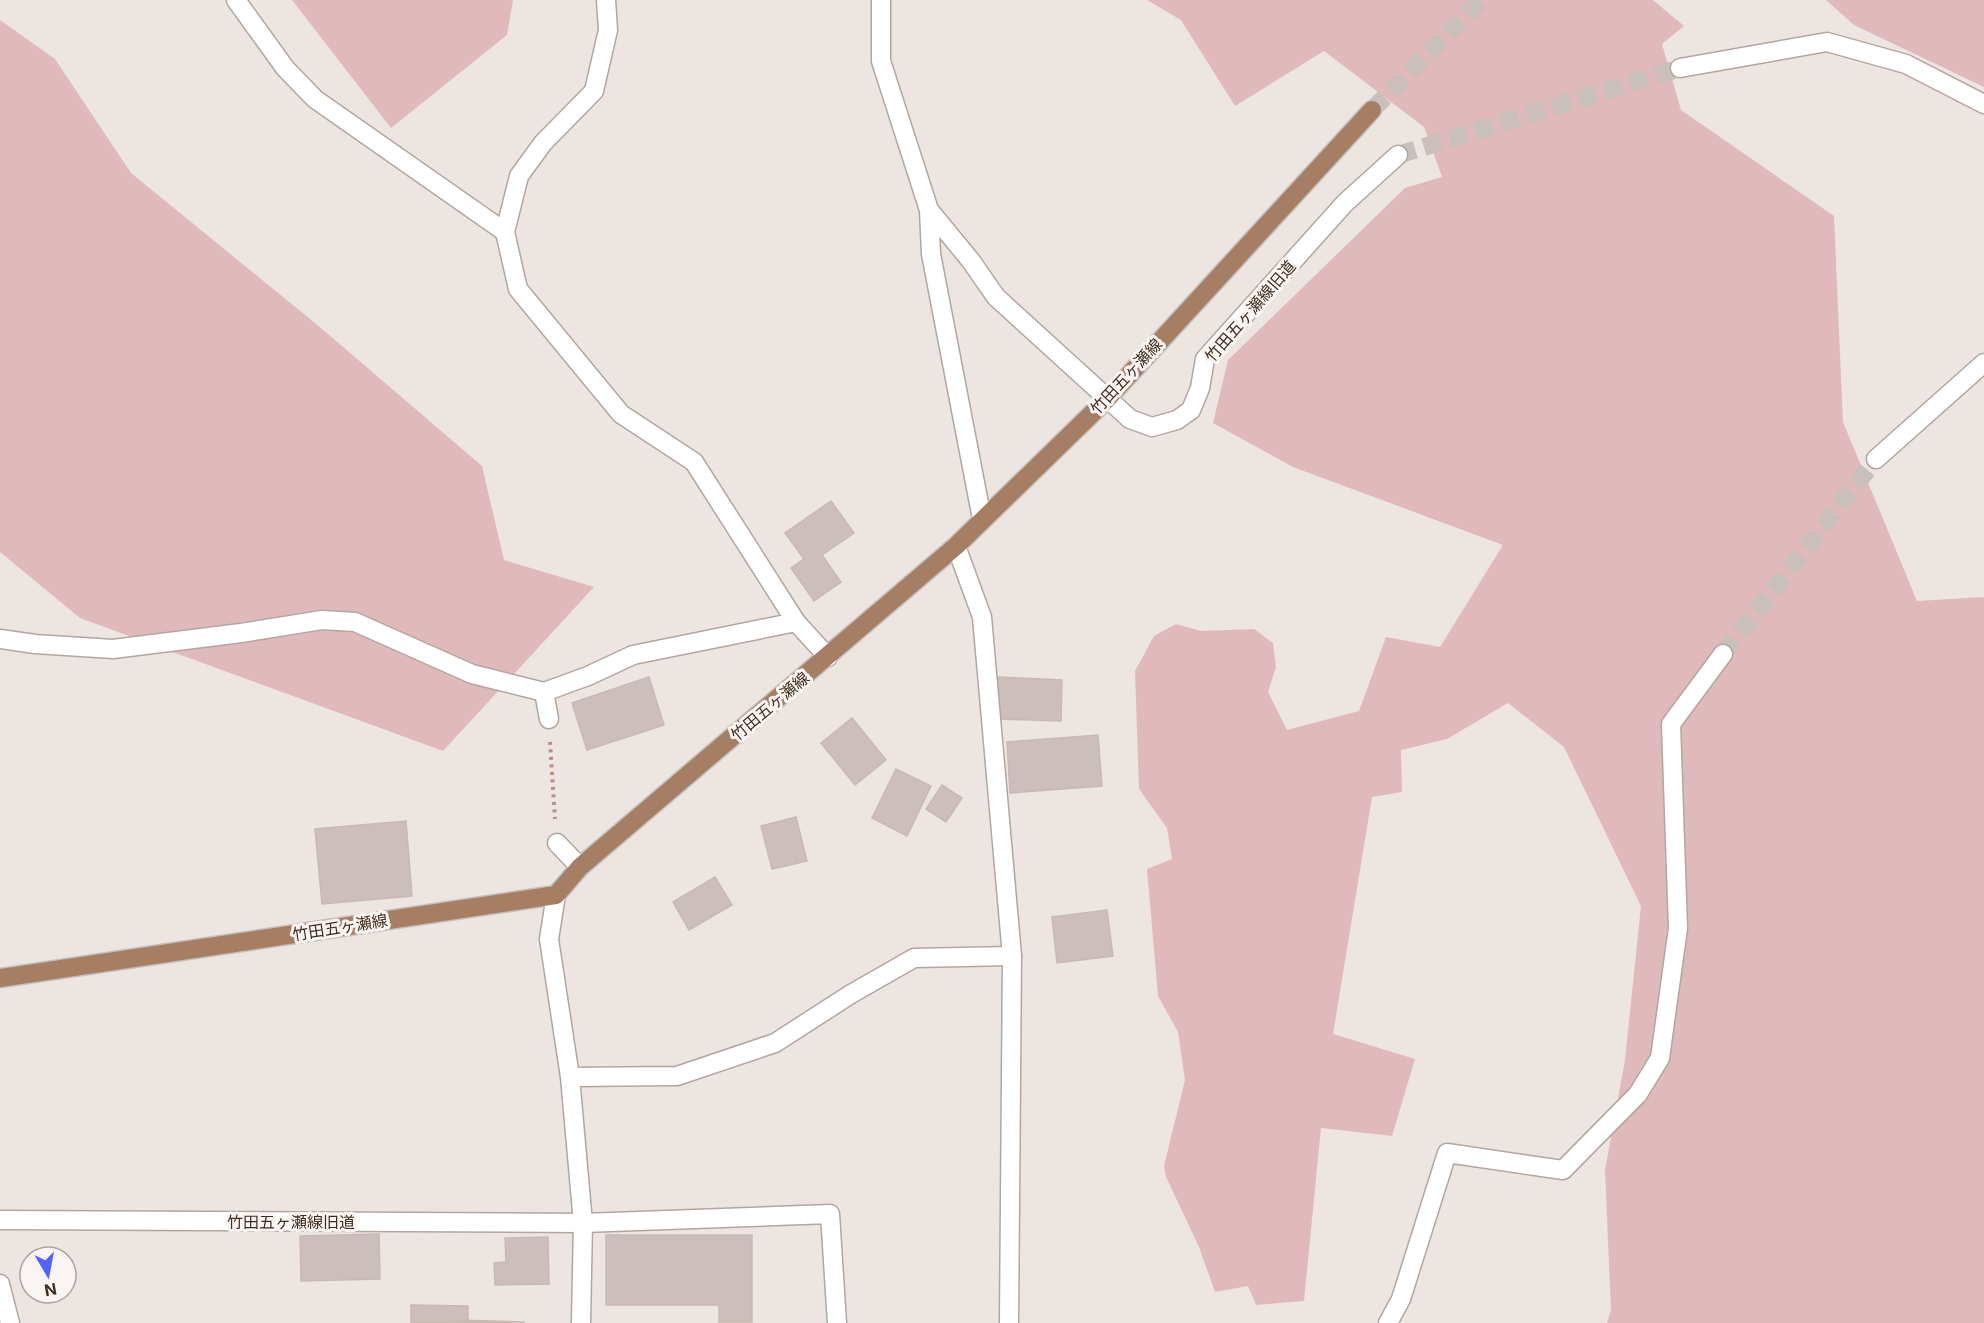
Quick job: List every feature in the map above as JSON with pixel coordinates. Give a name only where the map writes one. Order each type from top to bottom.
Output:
[{"type":"main road","name":"竹田五ヶ瀬線","points":[[0,978],[556,895],[580,867],[956,546],[1107,399],[1371,110]]},
{"type":"street","points":[[236,0],[285,68],[315,99],[505,232]]},
{"type":"street","points":[[606,0],[608,30],[594,91],[543,143],[519,176],[505,232],[518,289],[621,414],[694,462],[796,622],[828,657]]},
{"type":"street","points":[[881,0],[881,61],[929,210],[931,254],[982,519]]},
{"type":"street","points":[[1680,68],[1827,42],[1906,64],[1984,104]]},
{"type":"street","name":"竹田五ヶ瀬線旧道","points":[[1107,399],[1130,419],[1152,426],[1177,420],[1191,410],[1200,388],[1205,359],[1345,203],[1398,155]]},
{"type":"street","points":[[929,210],[971,261],[996,297],[1107,399]]},
{"type":"street","points":[[1876,459],[1984,363]]},
{"type":"street","points":[[956,546],[982,617],[1012,956],[1009,1323]]},
{"type":"street","points":[[0,639],[35,644],[113,649],[241,633],[321,620],[355,622],[472,674],[543,692],[588,676],[633,655],[796,622]]},
{"type":"street","points":[[1388,1323],[1401,1299],[1447,1153],[1563,1170],[1638,1094],[1660,1058],[1678,928],[1671,724],[1723,654]]},
{"type":"street","points":[[543,692],[549,719]]},
{"type":"street","points":[[557,843],[580,867]]},
{"type":"street","points":[[556,895],[549,939],[570,1077],[583,1223],[581,1323]]},
{"type":"street","points":[[570,1077],[677,1076],[775,1043],[851,994],[914,958],[1012,956]]},
{"type":"street","name":"竹田五ヶ瀬線旧道","points":[[0,1220],[583,1223],[830,1214],[837,1323]]},
{"type":"street","points":[[0,1284],[10,1323]]},
{"type":"path","points":[[549,719],[557,843]]},
{"type":"shaded area","points":[[292,0],[513,0],[507,35],[391,128]]},
{"type":"shaded area","points":[[1147,0],[1653,0],[1684,26],[1662,44],[1681,110],[1834,216],[1843,422],[1917,601],[1984,597],[1984,1323],[1607,1323],[1611,1310],[1605,1170],[1625,1060],[1641,906],[1564,747],[1508,703],[1447,739],[1401,750],[1402,792],[1372,797],[1333,1034],[1415,1059],[1392,1136],[1321,1128],[1304,1301],[1256,1305],[1248,1286],[1215,1292],[1199,1247],[1166,1177],[1164,1166],[1185,1080],[1178,1032],[1158,996],[1147,869],[1172,859],[1167,828],[1139,789],[1135,671],[1154,636],[1176,624],[1201,631],[1254,629],[1273,643],[1276,667],[1268,692],[1287,730],[1359,711],[1386,637],[1440,647],[1503,545],[1293,467],[1213,423],[1228,360],[1405,188],[1442,177],[1424,127],[1324,51],[1235,106],[1181,20]]},
{"type":"shaded area","points":[[1826,0],[1984,0],[1984,87],[1854,25]]},
{"type":"shaded area","points":[[0,20],[55,59],[131,173],[321,328],[482,466],[504,560],[594,587],[443,751],[80,618],[0,552]]},
{"type":"building","points":[[831,501],[854,533],[822,555],[841,582],[814,601],[791,568],[804,559],[785,533]]},
{"type":"building","points":[[649,677],[664,725],[587,750],[572,703]]},
{"type":"building","points":[[998,677],[1062,680],[1061,721],[996,719]]},
{"type":"building","points":[[852,718],[886,760],[855,785],[821,743]]},
{"type":"building","points":[[1098,735],[1102,786],[1010,793],[1007,742]]},
{"type":"building","points":[[896,769],[931,786],[907,836],[872,818]]},
{"type":"building","points":[[942,785],[962,798],[946,822],[926,809]]},
{"type":"building","points":[[796,817],[807,861],[772,869],[761,826]]},
{"type":"building","points":[[406,821],[412,896],[322,904],[315,829]]},
{"type":"building","points":[[715,877],[732,905],[689,930],[673,902]]},
{"type":"building","points":[[1107,910],[1113,956],[1057,963],[1052,917]]},
{"type":"building","points":[[379,1234],[380,1279],[301,1281],[300,1236]]},
{"type":"building","points":[[606,1235],[752,1235],[752,1322],[719,1322],[719,1305],[606,1305]]},
{"type":"building","points":[[548,1237],[549,1284],[495,1285],[494,1263],[506,1262],[505,1238]]},
{"type":"building","points":[[411,1305],[468,1306],[468,1323],[411,1323]]},
{"type":"building","points":[[454,1320],[525,1322],[454,1323]]},
{"type":"tunnel","points":[[1372,110],[1481,0]]},
{"type":"tunnel","points":[[1398,155],[1680,68]]},
{"type":"tunnel","points":[[1723,654],[1876,459]]}]
